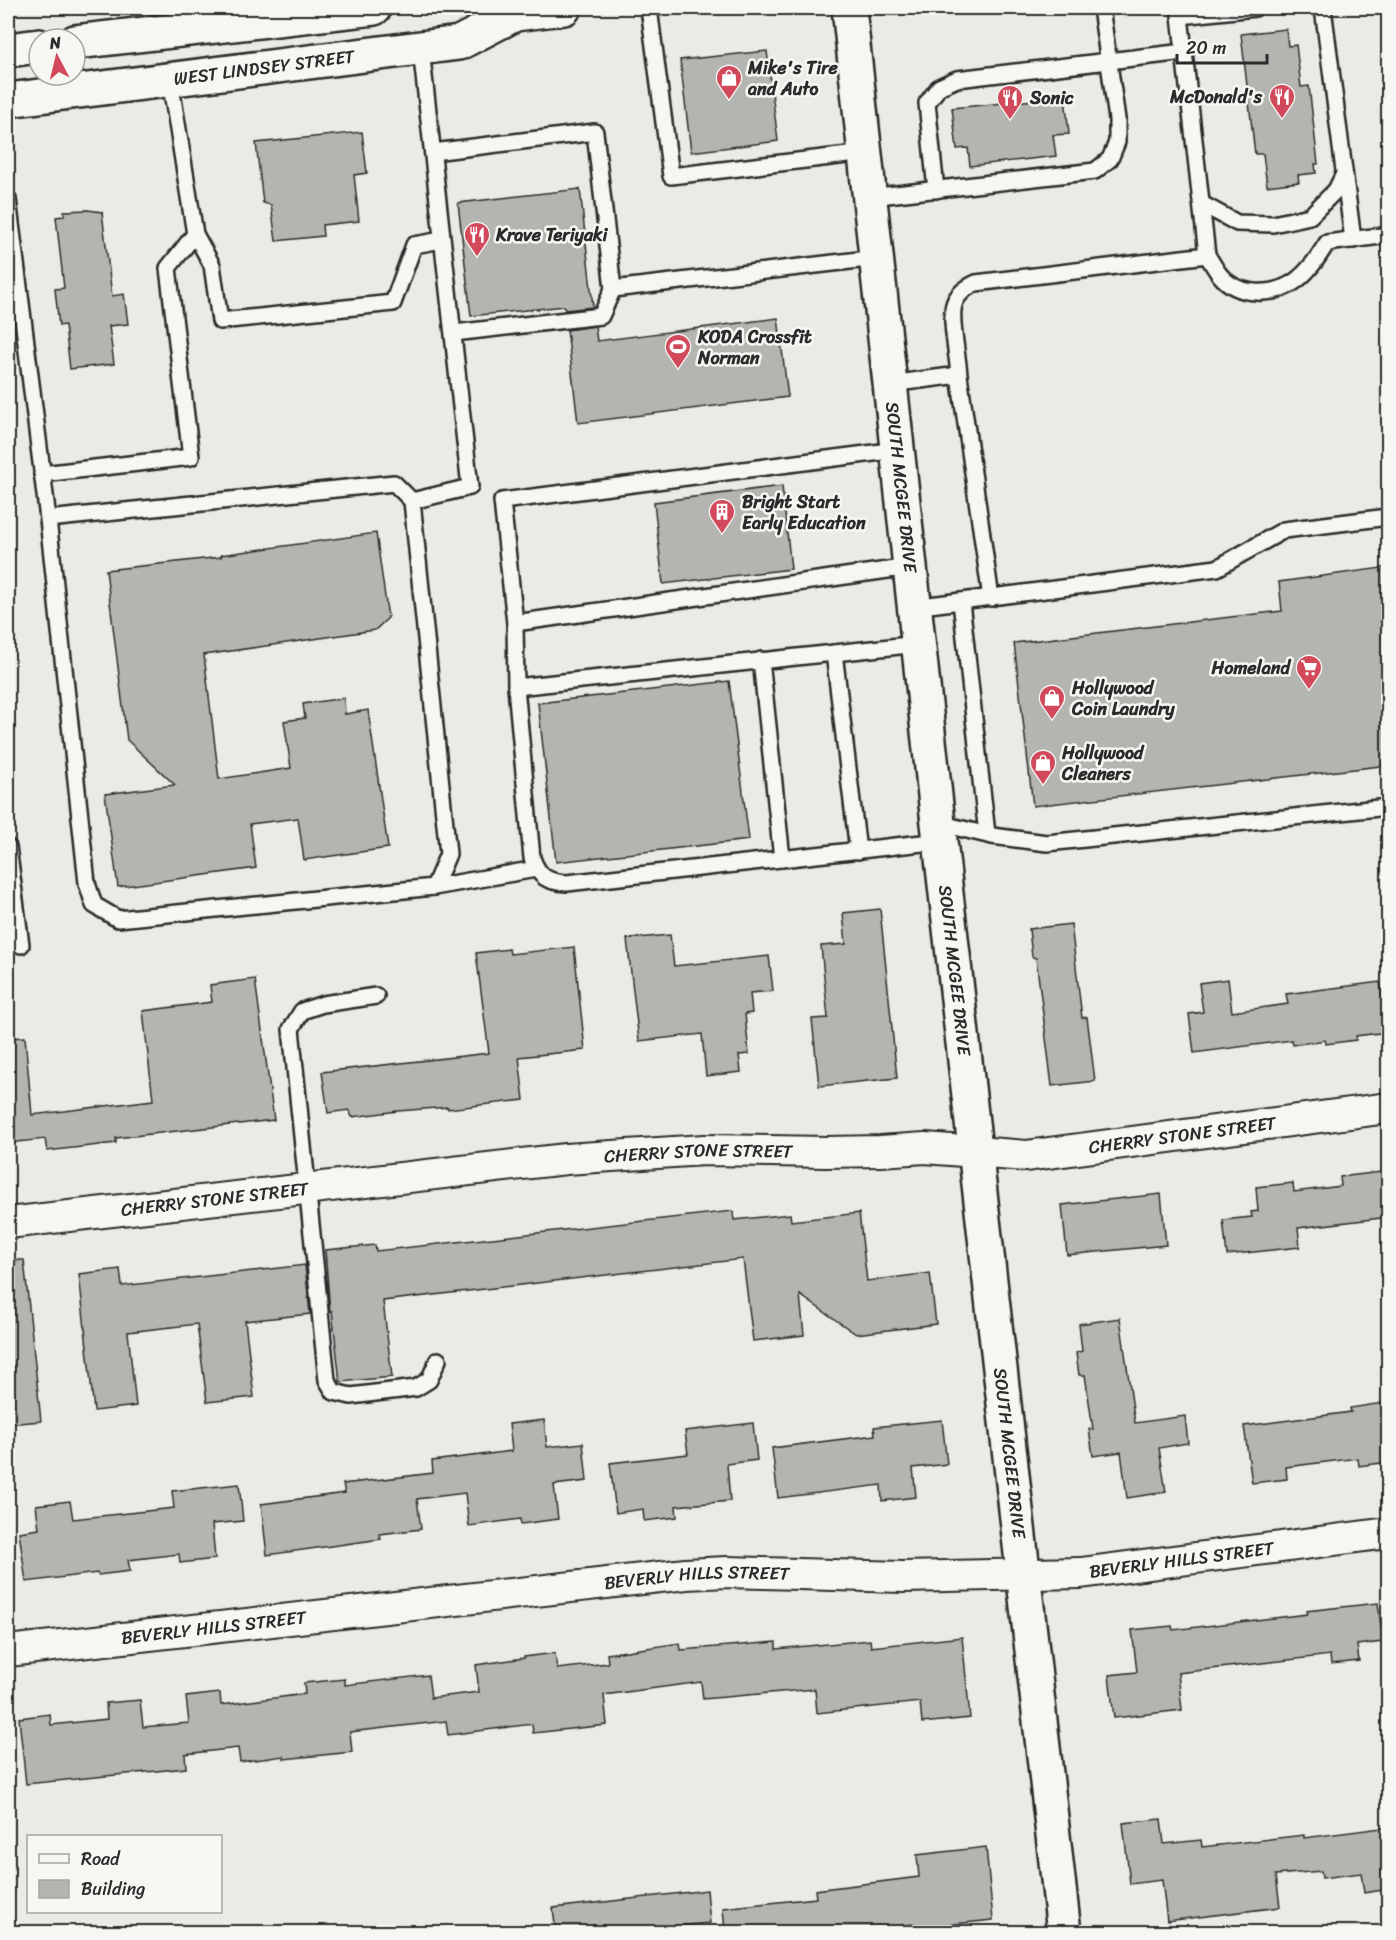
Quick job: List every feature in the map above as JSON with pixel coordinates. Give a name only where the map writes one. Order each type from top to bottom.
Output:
[{"type":"street","points":[[87,41],[374,8]]},
{"type":"street","name":"SOUTH MCGEE DRIVE","points":[[849,8],[909,567],[1064,1932]]},
{"type":"street","name":"WEST LINDSEY STREET","points":[[87,83],[170,80],[459,43],[530,9]]},
{"type":"street","points":[[8,50],[27,48]]},
{"type":"street","name":"WEST LINDSEY STREET","points":[[8,100],[54,87]]},
{"type":"street","name":"CHERRY STONE STREET","points":[[8,1223],[566,1159],[656,1152],[737,1149],[880,1151],[925,1148],[1026,1156],[1389,1108]]},
{"type":"street","name":"BEVERLY HILLS STREET","points":[[8,1651],[686,1574],[727,1572],[903,1576],[1081,1573],[1389,1533]]},
{"type":"lane","points":[[649,8],[671,176],[865,153]]},
{"type":"lane","points":[[870,197],[1095,171],[1110,159],[1117,142],[1117,119],[1101,8]]},
{"type":"lane","points":[[1255,8],[1180,16],[1207,255],[1220,276],[1233,286],[1253,293],[1274,290],[1295,282],[1312,265],[1327,243],[1389,235]]},
{"type":"lane","points":[[1323,8],[1353,240]]},
{"type":"lane","points":[[412,501],[470,487],[421,49]]},
{"type":"lane","points":[[936,190],[927,103],[939,87],[957,79],[1184,52]]},
{"type":"lane","points":[[170,80],[195,234],[212,265],[220,321],[393,303],[414,245],[442,240]]},
{"type":"lane","points":[[433,152],[595,132],[613,289],[601,316],[454,333]]},
{"type":"lane","points":[[1202,204],[1237,223],[1274,224],[1310,216],[1336,190],[1344,172]]},
{"type":"lane","points":[[8,199],[48,519],[87,883],[94,905],[118,919],[434,887],[536,868]]},
{"type":"lane","points":[[42,474],[191,457],[168,268],[195,234]]},
{"type":"lane","points":[[991,598],[959,375],[952,309],[960,294],[967,287],[976,283],[1207,255]]},
{"type":"lane","points":[[613,289],[876,258]]},
{"type":"lane","points":[[890,384],[959,375]]},
{"type":"lane","points":[[897,450],[502,501],[515,623],[516,687],[532,858],[543,879],[567,883],[858,851],[939,832],[987,834],[1047,843],[1389,807]]},
{"type":"lane","points":[[48,519],[394,483],[412,501],[448,854],[434,887]]},
{"type":"lane","points":[[914,608],[1217,568],[1284,530],[1389,517]]},
{"type":"lane","points":[[515,623],[909,567]]},
{"type":"lane","points":[[961,602],[987,834]]},
{"type":"lane","points":[[516,687],[918,644]]},
{"type":"lane","points":[[834,653],[858,851]]},
{"type":"lane","points":[[761,660],[782,859]]},
{"type":"lane","points":[[8,847],[21,945]]},
{"type":"lane","points":[[376,996],[323,1004],[302,1011],[291,1029],[327,1380],[334,1392],[351,1396],[416,1388],[429,1380],[438,1360]]},
{"type":"building","name":"McDonald's","points":[[1286,29],[1288,46],[1296,45],[1301,87],[1309,86],[1318,164],[1315,164],[1316,173],[1298,175],[1299,182],[1267,186],[1263,154],[1255,154],[1241,34]]},
{"type":"building","name":"Mike's Tire and Auto","points":[[767,51],[778,141],[691,152],[680,60]]},
{"type":"building","name":"Sonic","points":[[1065,97],[1069,134],[1053,135],[1056,156],[970,166],[968,148],[957,149],[952,108]]},
{"type":"building","points":[[362,132],[367,173],[354,175],[359,221],[322,225],[323,236],[276,241],[271,205],[263,203],[256,143]]},
{"type":"building","points":[[580,189],[593,307],[565,310],[564,306],[471,316],[458,203]]},
{"type":"building","points":[[64,211],[102,212],[112,296],[124,294],[128,324],[109,326],[114,364],[70,369],[65,325],[59,326],[55,289],[64,288],[56,217],[64,216]]},
{"type":"building","name":"KODA Crossfit Norman","points":[[778,318],[788,397],[578,423],[567,330],[595,326],[597,341]]},
{"type":"building","name":"Bright Start Early Education","points":[[782,486],[791,569],[663,584],[654,502]]},
{"type":"building","points":[[376,533],[388,618],[375,630],[204,655],[219,779],[291,768],[284,721],[305,718],[303,704],[344,698],[345,714],[368,710],[388,848],[304,860],[298,818],[250,824],[256,868],[118,887],[105,794],[175,785],[127,740],[106,570],[221,557],[221,555]]},
{"type":"building","points":[[1389,567],[1389,765],[1033,806],[1014,643],[1282,611],[1279,582]]},
{"type":"building","points":[[729,681],[749,840],[556,862],[538,703]]},
{"type":"building","points":[[880,909],[897,1078],[819,1086],[812,1019],[828,1018],[821,946],[846,944],[843,913]]},
{"type":"building","points":[[1071,924],[1082,1018],[1087,1017],[1095,1081],[1052,1086],[1036,958],[1032,957],[1029,929]]},
{"type":"building","points":[[670,935],[674,966],[769,956],[773,991],[750,993],[752,1013],[745,1014],[749,1054],[739,1055],[741,1072],[706,1076],[702,1034],[639,1041],[627,939]]},
{"type":"building","points":[[574,947],[585,1050],[519,1057],[524,1100],[352,1117],[349,1110],[328,1113],[322,1072],[489,1053],[476,953],[509,949],[510,954]]},
{"type":"building","points":[[255,979],[274,1120],[116,1138],[116,1143],[47,1151],[45,1139],[8,1143],[8,1038],[25,1037],[32,1115],[153,1100],[143,1011],[212,1002],[210,985]]},
{"type":"building","points":[[1228,979],[1232,1012],[1288,1004],[1286,994],[1380,982],[1387,1032],[1356,1036],[1356,1040],[1326,1044],[1325,1040],[1293,1045],[1292,1040],[1194,1053],[1189,1014],[1203,1012],[1199,983]]},
{"type":"building","points":[[1389,1171],[1389,1217],[1298,1228],[1300,1247],[1227,1255],[1223,1220],[1252,1217],[1251,1212],[1258,1211],[1256,1187],[1293,1183],[1294,1192],[1341,1186],[1340,1177]]},
{"type":"building","points":[[1161,1194],[1166,1245],[1067,1255],[1062,1205]]},
{"type":"building","points":[[733,1211],[734,1220],[790,1214],[791,1221],[859,1213],[867,1281],[930,1273],[936,1324],[856,1334],[800,1295],[804,1335],[753,1341],[743,1259],[383,1301],[392,1377],[340,1382],[332,1311],[330,1312],[325,1250],[375,1245],[376,1251]]},
{"type":"building","points":[[8,1260],[24,1260],[41,1421],[8,1424]]},
{"type":"building","points":[[305,1265],[310,1314],[245,1321],[254,1397],[207,1402],[197,1324],[128,1332],[136,1406],[94,1411],[79,1274],[120,1269],[122,1286]]},
{"type":"building","points":[[1120,1318],[1135,1423],[1185,1416],[1188,1443],[1159,1448],[1166,1492],[1127,1498],[1121,1452],[1093,1456],[1089,1429],[1093,1429],[1085,1375],[1079,1375],[1076,1353],[1082,1351],[1079,1324]]},
{"type":"building","points":[[1389,1402],[1389,1462],[1359,1466],[1358,1458],[1286,1467],[1287,1479],[1252,1483],[1244,1426],[1351,1412],[1350,1408]]},
{"type":"building","points":[[544,1420],[547,1447],[583,1443],[587,1481],[554,1485],[558,1519],[521,1524],[520,1519],[469,1526],[465,1493],[417,1499],[421,1529],[380,1534],[381,1539],[267,1555],[261,1504],[345,1493],[343,1484],[433,1473],[432,1461],[512,1451],[509,1424]]},
{"type":"building","points":[[942,1420],[947,1464],[913,1468],[916,1497],[882,1501],[881,1485],[778,1498],[772,1448],[875,1435],[874,1427]]},
{"type":"building","points":[[753,1423],[757,1460],[727,1464],[730,1501],[676,1506],[677,1517],[644,1521],[643,1509],[616,1513],[610,1463],[688,1454],[685,1431]]},
{"type":"building","points":[[239,1484],[243,1521],[212,1524],[215,1559],[180,1563],[179,1554],[128,1560],[130,1571],[26,1582],[19,1532],[39,1529],[36,1505],[70,1501],[73,1519],[174,1508],[172,1491]]},
{"type":"building","points":[[1378,1603],[1383,1642],[1357,1645],[1359,1661],[1331,1664],[1330,1655],[1178,1673],[1182,1710],[1114,1718],[1109,1675],[1137,1672],[1132,1630],[1172,1626],[1173,1630]]},
{"type":"building","points":[[962,1637],[970,1718],[922,1723],[920,1702],[817,1713],[815,1689],[703,1699],[701,1682],[604,1695],[607,1725],[533,1733],[532,1724],[448,1735],[446,1721],[350,1732],[352,1752],[284,1759],[284,1756],[240,1762],[238,1748],[185,1754],[186,1768],[26,1784],[19,1718],[50,1714],[51,1725],[107,1719],[106,1703],[140,1700],[143,1727],[189,1723],[186,1697],[220,1693],[221,1705],[305,1694],[304,1683],[345,1679],[345,1685],[428,1675],[431,1698],[479,1692],[476,1665],[555,1653],[557,1669],[608,1663],[607,1654],[680,1643],[681,1650],[776,1642],[776,1649],[870,1640],[871,1647]]},
{"type":"building","points":[[1161,1819],[1164,1844],[1201,1840],[1202,1847],[1304,1835],[1304,1838],[1389,1827],[1389,1889],[1364,1893],[1361,1873],[1322,1878],[1321,1871],[1276,1875],[1280,1907],[1167,1921],[1162,1880],[1130,1884],[1123,1823]]},
{"type":"building","points":[[986,1847],[993,1920],[915,1928],[915,1924],[844,1932],[725,1932],[723,1908],[816,1898],[815,1890],[919,1877],[917,1855]]},
{"type":"building","points":[[707,1890],[710,1923],[676,1926],[676,1932],[556,1932],[553,1908]]},
{"type":"place","name":"Mike's Tire and Auto","points":[[729,101]]},
{"type":"place","name":"McDonald's","points":[[1282,120]]},
{"type":"place","name":"Sonic","points":[[1010,121]]},
{"type":"place","name":"Krave Teriyaki","points":[[477,258]]},
{"type":"place","name":"KODA Crossfit Norman","points":[[678,370]]},
{"type":"place","name":"Bright Start Early Education","points":[[722,535]]},
{"type":"place","name":"Homeland","points":[[1309,691]]},
{"type":"place","name":"Hollywood Coin Laundry","points":[[1052,721]]},
{"type":"place","name":"Hollywood Cleaners","points":[[1043,786]]}]
